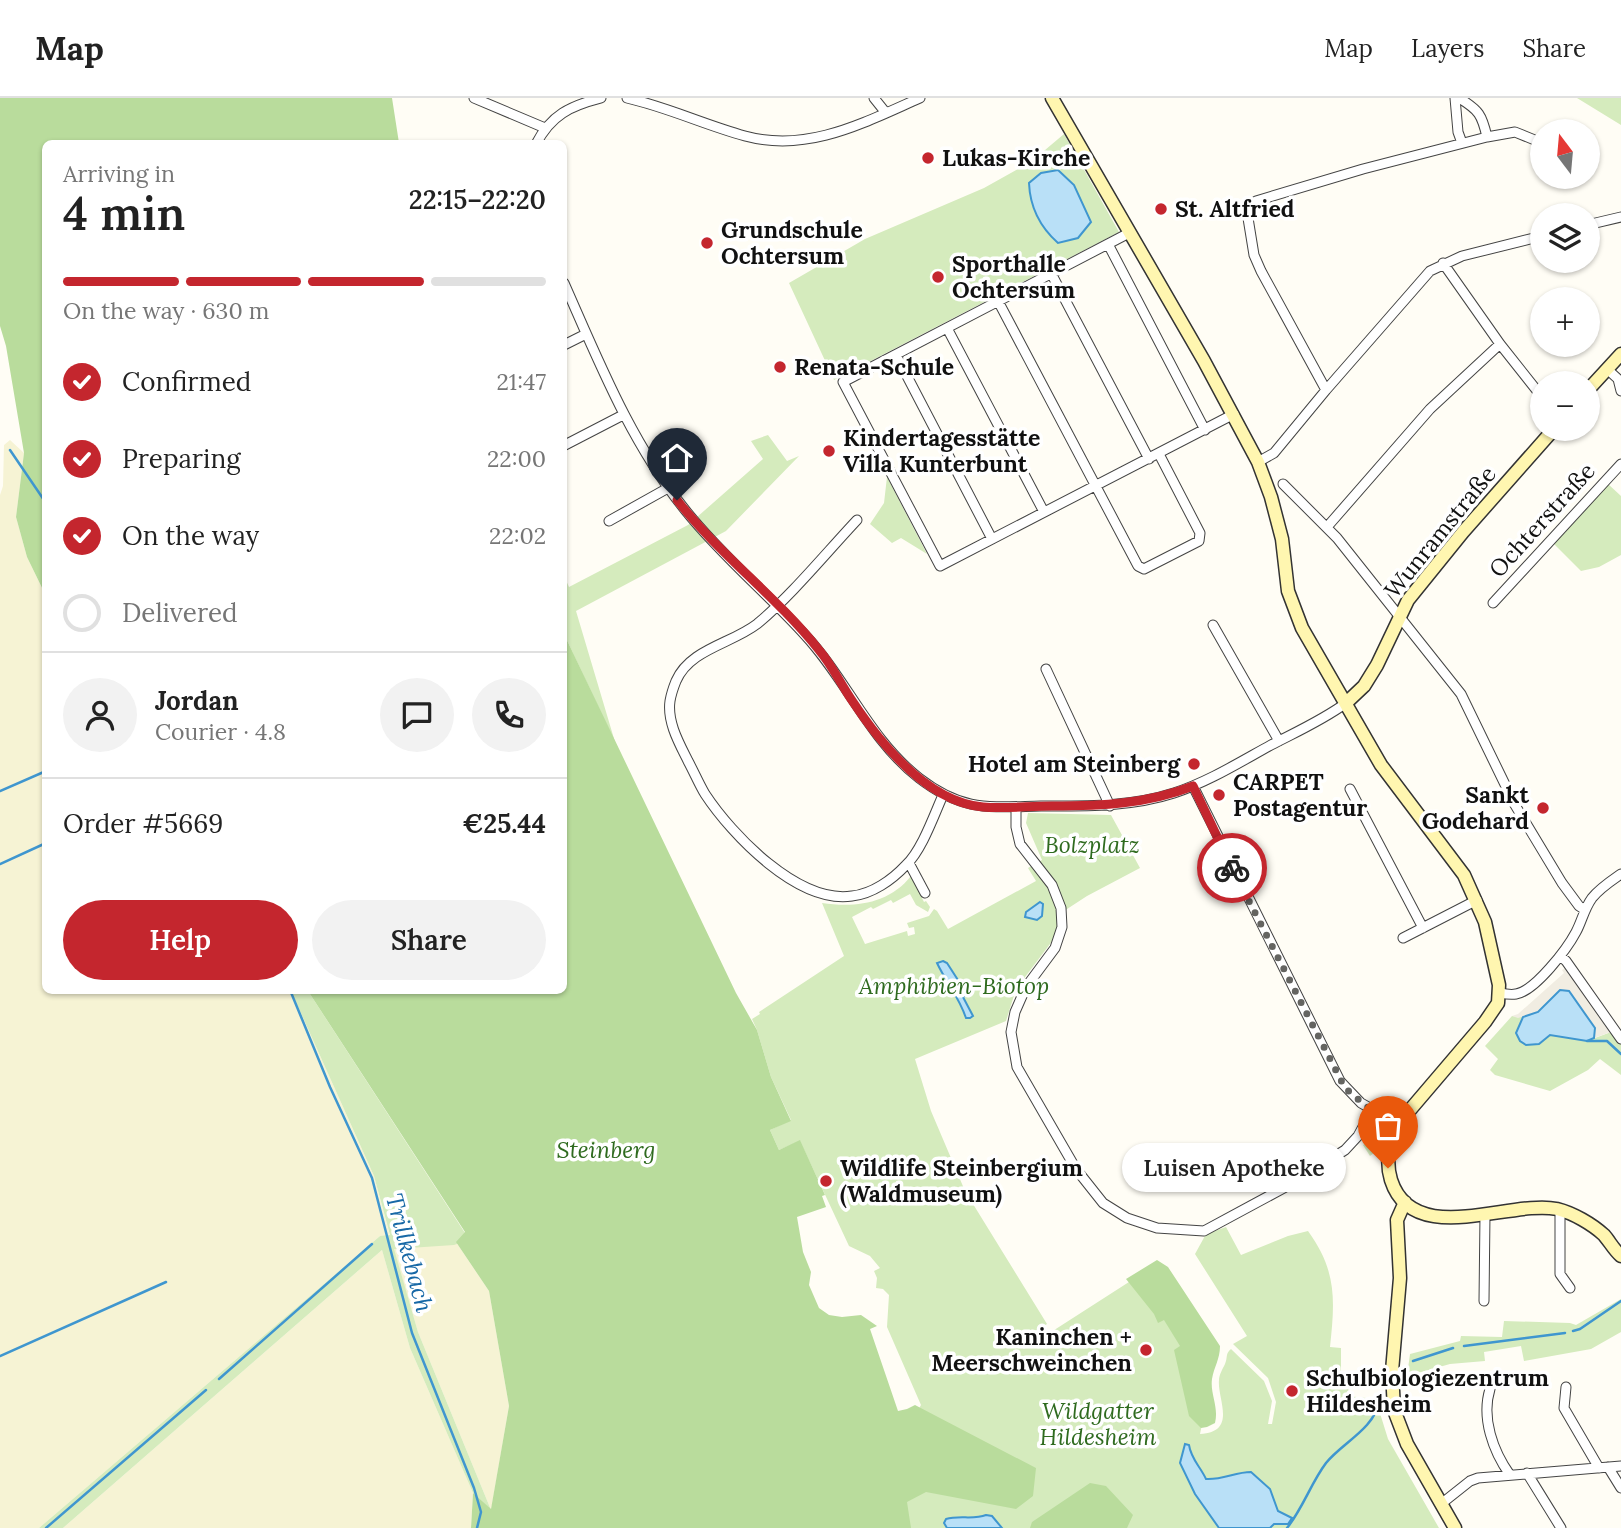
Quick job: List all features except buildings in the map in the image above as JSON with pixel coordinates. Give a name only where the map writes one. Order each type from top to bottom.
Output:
[{"type":"main road","points":[[1052,98],[1234,414],[1258,461],[1282,539],[1288,592],[1294,611],[1385,771],[1453,858],[1477,900],[1489,938],[1500,993],[1494,1009],[1398,1124],[1389,1147],[1388,1168],[1394,1187],[1405,1202],[1435,1216],[1452,1218],[1531,1208],[1560,1210],[1592,1226],[1620,1255]]},
{"type":"main road","points":[[1600,377],[1621,354]]},
{"type":"main road","name":"Wunramstraße","points":[[1346,703],[1364,685],[1377,665],[1408,600],[1463,532],[1543,441]]},
{"type":"main road","points":[[1405,1202],[1397,1220],[1400,1278],[1392,1398],[1404,1438],[1454,1528]]},
{"type":"street","points":[[474,98],[545,128]]},
{"type":"street","points":[[538,140],[545,128],[571,107],[601,98]]},
{"type":"street","points":[[627,98],[645,100],[747,137],[781,141],[809,140],[835,134],[920,98]]},
{"type":"street","points":[[874,98],[886,113]]},
{"type":"street","points":[[1462,143],[1458,132],[1457,98],[1474,107],[1482,117],[1487,137]]},
{"type":"street","points":[[1326,390],[1261,271],[1254,255],[1247,212],[1256,201],[1271,195],[1462,143],[1515,132],[1530,138]]},
{"type":"street","points":[[1600,222],[1621,216]]},
{"type":"street","points":[[1129,233],[844,382],[940,566],[1234,414]]},
{"type":"street","points":[[1258,461],[1274,453],[1430,271],[1443,263],[1530,239]]},
{"type":"street","points":[[1108,244],[1205,430]]},
{"type":"street","points":[[1443,263],[1530,382]]},
{"type":"street","points":[[1051,273],[1149,459]]},
{"type":"street","points":[[567,290],[623,415],[668,488],[706,534],[820,651],[851,700],[888,749],[943,795],[981,807],[1110,806],[1156,798],[1193,786],[1346,703]]},
{"type":"street","points":[[998,301],[1138,566],[1144,569],[1199,541],[1200,533],[1158,454]]},
{"type":"street","points":[[947,328],[1044,512]]},
{"type":"street","points":[[567,344],[586,334]]},
{"type":"street","points":[[1326,527],[1430,409],[1500,344]]},
{"type":"street","points":[[896,355],[992,539]]},
{"type":"street","points":[[1607,369],[1618,379],[1621,391]]},
{"type":"street","points":[[567,444],[623,415]]},
{"type":"street","name":"Ochterstraße","points":[[1493,603],[1621,464]]},
{"type":"street","points":[[1281,497],[1287,487],[1326,527],[1461,694],[1515,805],[1562,883],[1585,910]]},
{"type":"street","points":[[609,521],[668,488]]},
{"type":"street","points":[[857,520],[757,624],[734,639],[690,660],[677,679],[669,702],[672,726],[704,793],[729,826],[767,863],[793,881],[823,894],[851,897],[877,888],[909,863],[943,795]]},
{"type":"street","points":[[1213,625],[1279,741]]},
{"type":"street","points":[[1046,669],[1110,806]]},
{"type":"street","points":[[1193,786],[1340,1081],[1349,1093],[1372,1111],[1398,1124]]},
{"type":"street","points":[[1350,789],[1423,928]]},
{"type":"street","points":[[1016,807],[1016,827],[1020,844],[1052,885],[1061,908],[1062,928],[1055,948],[1026,987],[1014,1012],[1011,1032],[1017,1067],[1076,1169],[1103,1203],[1127,1218],[1157,1228],[1204,1231],[1293,1183],[1345,1150],[1358,1136],[1372,1111]]},
{"type":"street","points":[[909,863],[925,894]]},
{"type":"street","points":[[1500,993],[1517,994],[1524,991],[1560,956],[1598,891],[1621,874]]},
{"type":"street","points":[[1403,938],[1477,900]]},
{"type":"street","points":[[1560,956],[1621,1039]]},
{"type":"street","points":[[1560,1210],[1560,1274],[1570,1288]]},
{"type":"street","points":[[1484,1301],[1485,1215]]},
{"type":"street","points":[[1566,1387],[1564,1408],[1603,1467],[1621,1488]]},
{"type":"street","points":[[1490,1389],[1486,1404],[1495,1451],[1510,1475]]},
{"type":"street","points":[[1441,1504],[1470,1481],[1621,1466]]},
{"type":"street","points":[[1527,1474],[1561,1528]]},
{"type":"shaded area","points":[[10,440],[24,453],[16,517],[27,557],[42,588],[42,994],[292,994],[374,1176],[390,1236],[380,1236],[39,1528],[0,1528],[0,495],[3,486],[4,445]]},
{"type":"shaded area","points":[[1567,967],[1611,1032],[1594,1038],[1595,1028],[1569,991],[1560,990],[1538,1012],[1518,1018],[1512,1016],[1518,1014],[1564,973],[1562,970]]},
{"type":"shaded area","points":[[456,1242],[489,1291],[509,1406],[491,1510],[418,1332],[393,1248]]},
{"type":"shaded area","points":[[382,1250],[410,1348],[473,1493],[471,1528],[63,1528]]},
{"type":"green space","points":[[0,98],[392,98],[399,140],[42,140],[42,588],[27,557],[16,517],[24,453],[6,346],[0,326]]},
{"type":"green space","points":[[1577,98],[1621,98],[1621,125]]},
{"type":"green space","points":[[1064,134],[1119,232],[834,380],[789,283],[865,239],[984,188],[1032,161]]},
{"type":"green space","points":[[768,435],[787,461],[799,456],[726,531],[576,611],[615,742],[567,640],[567,583],[569,587],[688,525],[763,459],[751,441]]},
{"type":"green space","points":[[887,477],[927,554],[901,538],[892,543],[870,524],[884,503]]},
{"type":"green space","points":[[1607,483],[1621,496],[1621,555],[1599,567],[1581,571],[1554,544]]},
{"type":"green space","name":"Steinberg","points":[[567,640],[736,993],[757,1030],[771,1077],[791,1121],[770,1130],[779,1150],[800,1140],[825,1195],[822,1196],[826,1207],[797,1217],[803,1252],[811,1272],[809,1285],[819,1308],[829,1315],[861,1315],[877,1326],[870,1329],[898,1411],[915,1405],[1036,1468],[1033,1496],[1016,1509],[926,1492],[907,1502],[911,1528],[471,1528],[473,1493],[491,1509],[509,1406],[489,1291],[456,1242],[465,1232],[310,994],[567,994]]},
{"type":"green space","name":"Wildgatter Hildesheim","points":[[1028,813],[1111,815],[1140,868],[1064,911],[1053,940],[1016,989],[1006,1021],[915,1059],[931,1111],[965,1191],[1047,1324],[1026,1337],[1027,1341],[1034,1343],[1157,1264],[1211,1380],[1200,1434],[1212,1432],[1222,1421],[1219,1378],[1231,1349],[1264,1381],[1272,1401],[1268,1424],[1272,1424],[1276,1402],[1268,1378],[1233,1344],[1247,1336],[1195,1254],[1206,1234],[1226,1227],[1241,1255],[1308,1231],[1329,1273],[1333,1300],[1330,1347],[1341,1348],[1341,1379],[1349,1379],[1348,1396],[1375,1399],[1374,1409],[1379,1410],[1388,1439],[1439,1528],[891,1528],[905,1433],[921,1405],[887,1327],[889,1295],[883,1289],[876,1288],[877,1278],[874,1271],[880,1268],[870,1256],[849,1246],[800,1141],[779,1150],[770,1130],[791,1120],[771,1077],[752,1019],[844,956],[822,903],[846,905],[870,902],[892,893],[911,876],[924,902],[930,907],[928,912],[916,905],[910,894],[893,903],[891,900],[873,909],[871,907],[852,917],[865,944],[907,931],[908,936],[915,934],[914,927],[909,928],[907,923],[929,916],[934,909],[948,929],[1036,881],[1028,868],[1042,860],[1026,823]]},
{"type":"green space","points":[[292,994],[310,994],[465,1233],[460,1243],[454,1245],[394,1249],[418,1332],[491,1510],[473,1493],[410,1348],[382,1250],[63,1528],[39,1528],[380,1236],[390,1235],[374,1176]]},
{"type":"green space","points":[[1512,1016],[1523,1017],[1516,1033],[1539,1044],[1550,1035],[1587,1041],[1611,1032],[1621,1044],[1621,1075],[1600,1059],[1588,1070],[1550,1091],[1495,1075],[1490,1070],[1498,1059],[1485,1046]]},
{"type":"green space","points":[[1381,1134],[1379,1149],[1370,1156],[1363,1145]]},
{"type":"green space","points":[[1157,1260],[1168,1267],[1220,1346],[1212,1379],[1215,1423],[1207,1427],[1201,1428],[1189,1416],[1174,1350],[1180,1346],[1164,1320],[1158,1323],[1126,1279]]},
{"type":"green space","points":[[1621,1299],[1621,1332],[1591,1349],[1524,1361],[1521,1346],[1484,1352],[1485,1361],[1450,1364],[1407,1376],[1410,1354],[1460,1341],[1461,1336],[1502,1337],[1504,1321],[1576,1325]]},
{"type":"green space","points":[[1090,1483],[1106,1486],[1133,1515],[1127,1528],[1030,1528],[1032,1522]]},
{"type":"water","points":[[1058,170],[1074,185],[1091,222],[1078,238],[1058,243],[1037,216],[1031,201],[1029,183],[1041,173]]},
{"type":"water","points":[[1040,902],[1043,904],[1042,916],[1037,920],[1025,917],[1026,912]]},
{"type":"water","points":[[943,961],[967,994],[963,997],[973,1016],[970,1018],[966,1018],[937,963]]},
{"type":"water","points":[[1560,990],[1569,991],[1595,1028],[1594,1038],[1587,1041],[1550,1035],[1539,1044],[1526,1045],[1520,1041],[1516,1033],[1523,1017],[1538,1012]]},
{"type":"water","points":[[1185,1444],[1189,1445],[1206,1479],[1251,1472],[1270,1489],[1278,1511],[1292,1518],[1288,1524],[1274,1524],[1270,1528],[1219,1528],[1195,1494],[1180,1463]]},
{"type":"water","points":[[992,1516],[1002,1528],[947,1528],[944,1523],[951,1518]]},
{"type":"waterway","name":"Trillkebach","points":[[10,450],[42,497]]},
{"type":"waterway","points":[[0,791],[42,773]]},
{"type":"waterway","points":[[0,864],[42,845]]},
{"type":"waterway","name":"Trillkebach","points":[[292,994],[372,1178],[412,1333],[474,1488],[481,1512],[477,1528]]},
{"type":"waterway","points":[[1587,1041],[1607,1041],[1621,1054]]},
{"type":"waterway","points":[[219,1379],[372,1244]]},
{"type":"waterway","points":[[0,1356],[166,1282]]},
{"type":"waterway","points":[[1573,1331],[1621,1301]]},
{"type":"waterway","points":[[1464,1346],[1565,1333]]},
{"type":"waterway","points":[[1413,1361],[1453,1348]]},
{"type":"waterway","points":[[46,1528],[206,1390]]},
{"type":"waterway","points":[[1287,1528],[1326,1463],[1371,1420],[1379,1402]]},
{"type":"way so far","points":[[1232,868],[1345,1088],[1372,1111],[1398,1124],[1389,1147],[1388,1168]]},
{"type":"place","name":"Lukas-Kirche","points":[[928,158]]},
{"type":"place","name":"St. Altfried","points":[[1161,209]]},
{"type":"place","name":"Grundschule Ochtersum","points":[[707,243]]},
{"type":"place","name":"Sporthalle Ochtersum","points":[[938,277]]},
{"type":"place","name":"Renata-Schule","points":[[780,367]]},
{"type":"place","name":"Kindertagesstätte Villa Kunterbunt","points":[[829,451]]},
{"type":"place","name":"Hotel am Steinberg","points":[[1194,764]]},
{"type":"place","name":"CARPET Postagentur","points":[[1219,795]]},
{"type":"place","name":"Sankt Godehard","points":[[1543,808]]},
{"type":"place","name":"Luisen Apotheke","points":[[1388,1168]]},
{"type":"place","name":"Wildlife Steinbergium (Waldmuseum)","points":[[826,1181]]},
{"type":"place","name":"Kaninchen + Meerschweinchen","points":[[1146,1350]]},
{"type":"place","name":"Schulbiologiezentrum Hildesheim","points":[[1292,1391]]},
{"type":"route","points":[[677,500],[706,534],[820,651],[851,700],[888,749],[901,763],[943,795],[981,807],[1110,806],[1156,798],[1193,786],[1232,868]]},
{"type":"park label","name":"Bolzplatz","points":[[1092,845]]},
{"type":"park label","name":"Amphibien-Biotop","points":[[954,986]]}]
